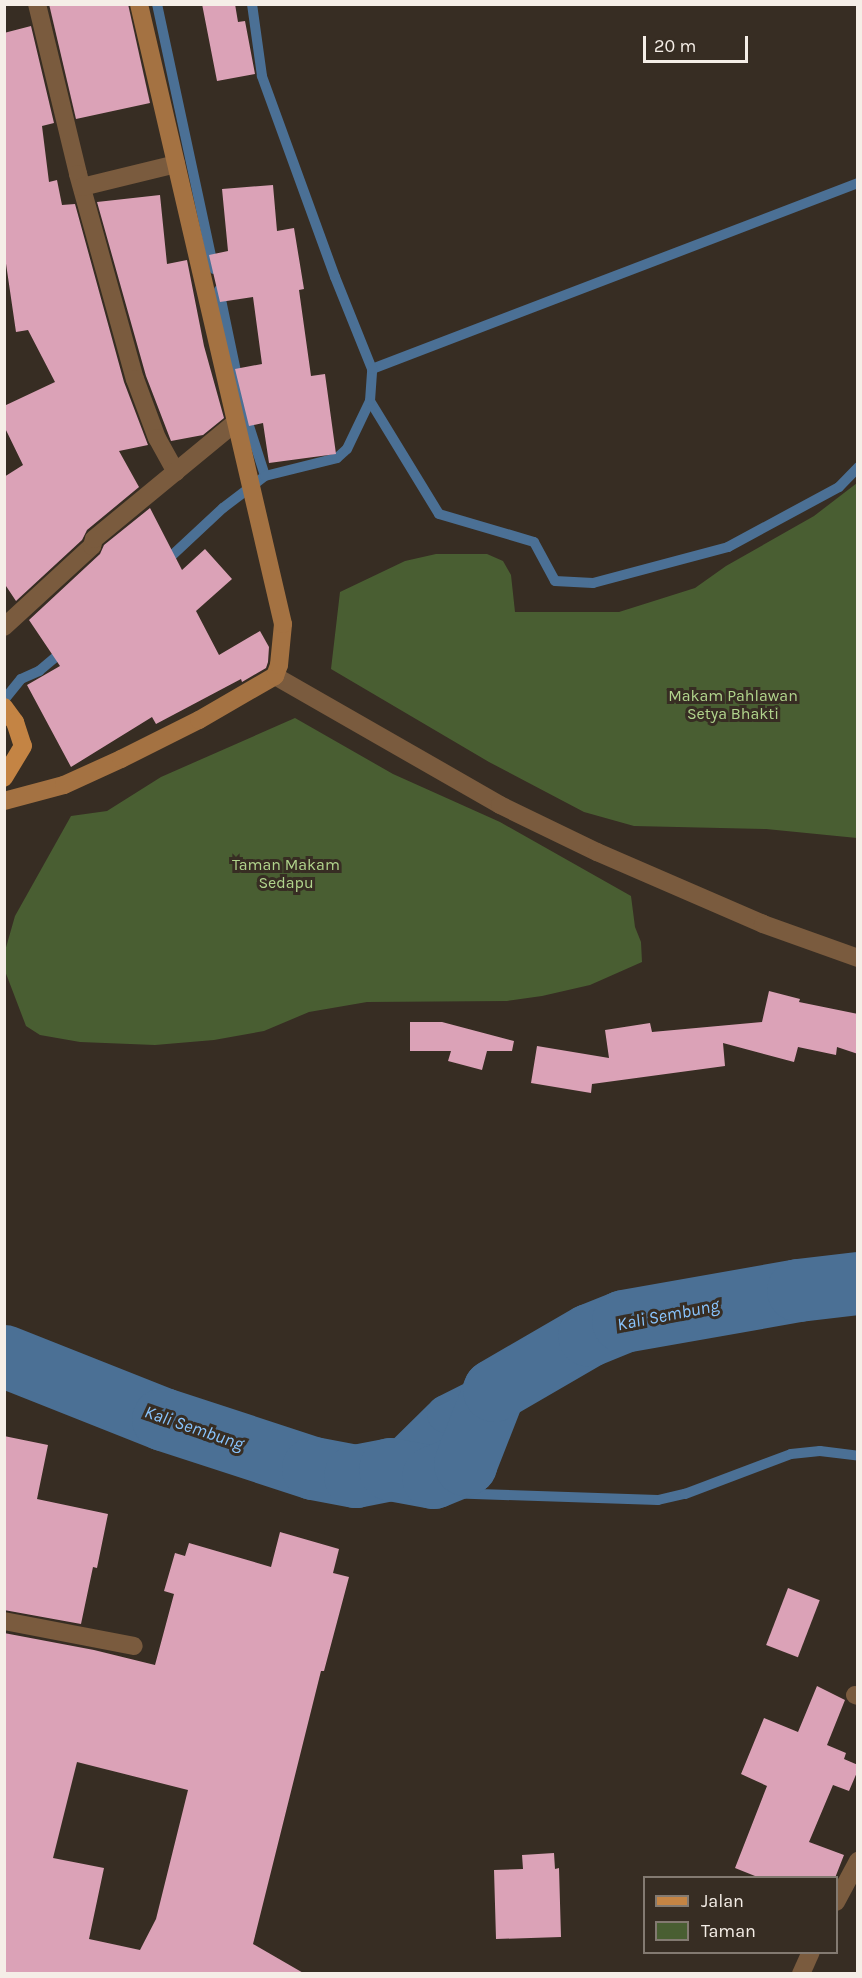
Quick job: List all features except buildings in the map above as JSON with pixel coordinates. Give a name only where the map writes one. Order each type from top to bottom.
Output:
[{"type":"main road","points":[[4,707],[15,722],[23,746],[4,778]]},
{"type":"street","points":[[38,4],[80,181],[135,379],[157,438],[176,472]]},
{"type":"street","points":[[4,801],[64,785],[121,759],[199,720],[275,676],[279,665],[283,624],[139,4]]},
{"type":"street","points":[[80,181],[176,164]]},
{"type":"street","points":[[4,627],[92,546],[94,539],[236,423]]},
{"type":"street","points":[[275,676],[510,810],[597,852],[763,924],[858,958]]},
{"type":"street","points":[[4,1621],[134,1646]]},
{"type":"street","points":[[838,1900],[858,1861]]},
{"type":"street","points":[[801,1974],[811,1954]]},
{"type":"green space","name":"Makam Pahlawan Setya Bhakti","points":[[857,483],[857,838],[766,829],[634,826],[584,812],[489,762],[331,669],[340,592],[405,561],[436,554],[487,554],[503,561],[511,575],[515,612],[619,612],[695,588],[726,566],[814,516]]},
{"type":"green space","name":"Taman Makam Sedapu","points":[[295,718],[393,774],[500,822],[631,896],[635,927],[641,942],[642,962],[590,985],[542,996],[507,1001],[367,1002],[309,1012],[264,1031],[214,1040],[155,1045],[80,1042],[40,1035],[26,1026],[5,971],[5,951],[15,916],[71,816],[107,811],[161,777]]},
{"type":"waterway","points":[[157,4],[214,269]]},
{"type":"waterway","points":[[165,562],[223,508],[265,476],[337,458],[347,449],[370,401],[372,369],[335,277],[262,76],[252,4]]},
{"type":"waterway","points":[[372,369],[858,183]]},
{"type":"waterway","points":[[219,290],[244,410],[265,476]]},
{"type":"waterway","points":[[370,401],[439,514],[534,542],[555,581],[593,583],[728,547],[839,487],[858,467]]},
{"type":"waterway","points":[[4,700],[21,679],[39,671],[65,649]]},
{"type":"waterway","name":"Kali Sembung","points":[[4,1356],[163,1419],[313,1468],[355,1476],[390,1469],[433,1477],[465,1464],[494,1390],[589,1335],[623,1321],[798,1290],[858,1283]]},
{"type":"waterway","name":"Kali Sembung","points":[[390,1469],[446,1414],[494,1390]]},
{"type":"waterway","points":[[433,1477],[439,1490],[446,1493],[658,1500],[685,1494],[791,1454],[820,1451],[858,1456]]}]
